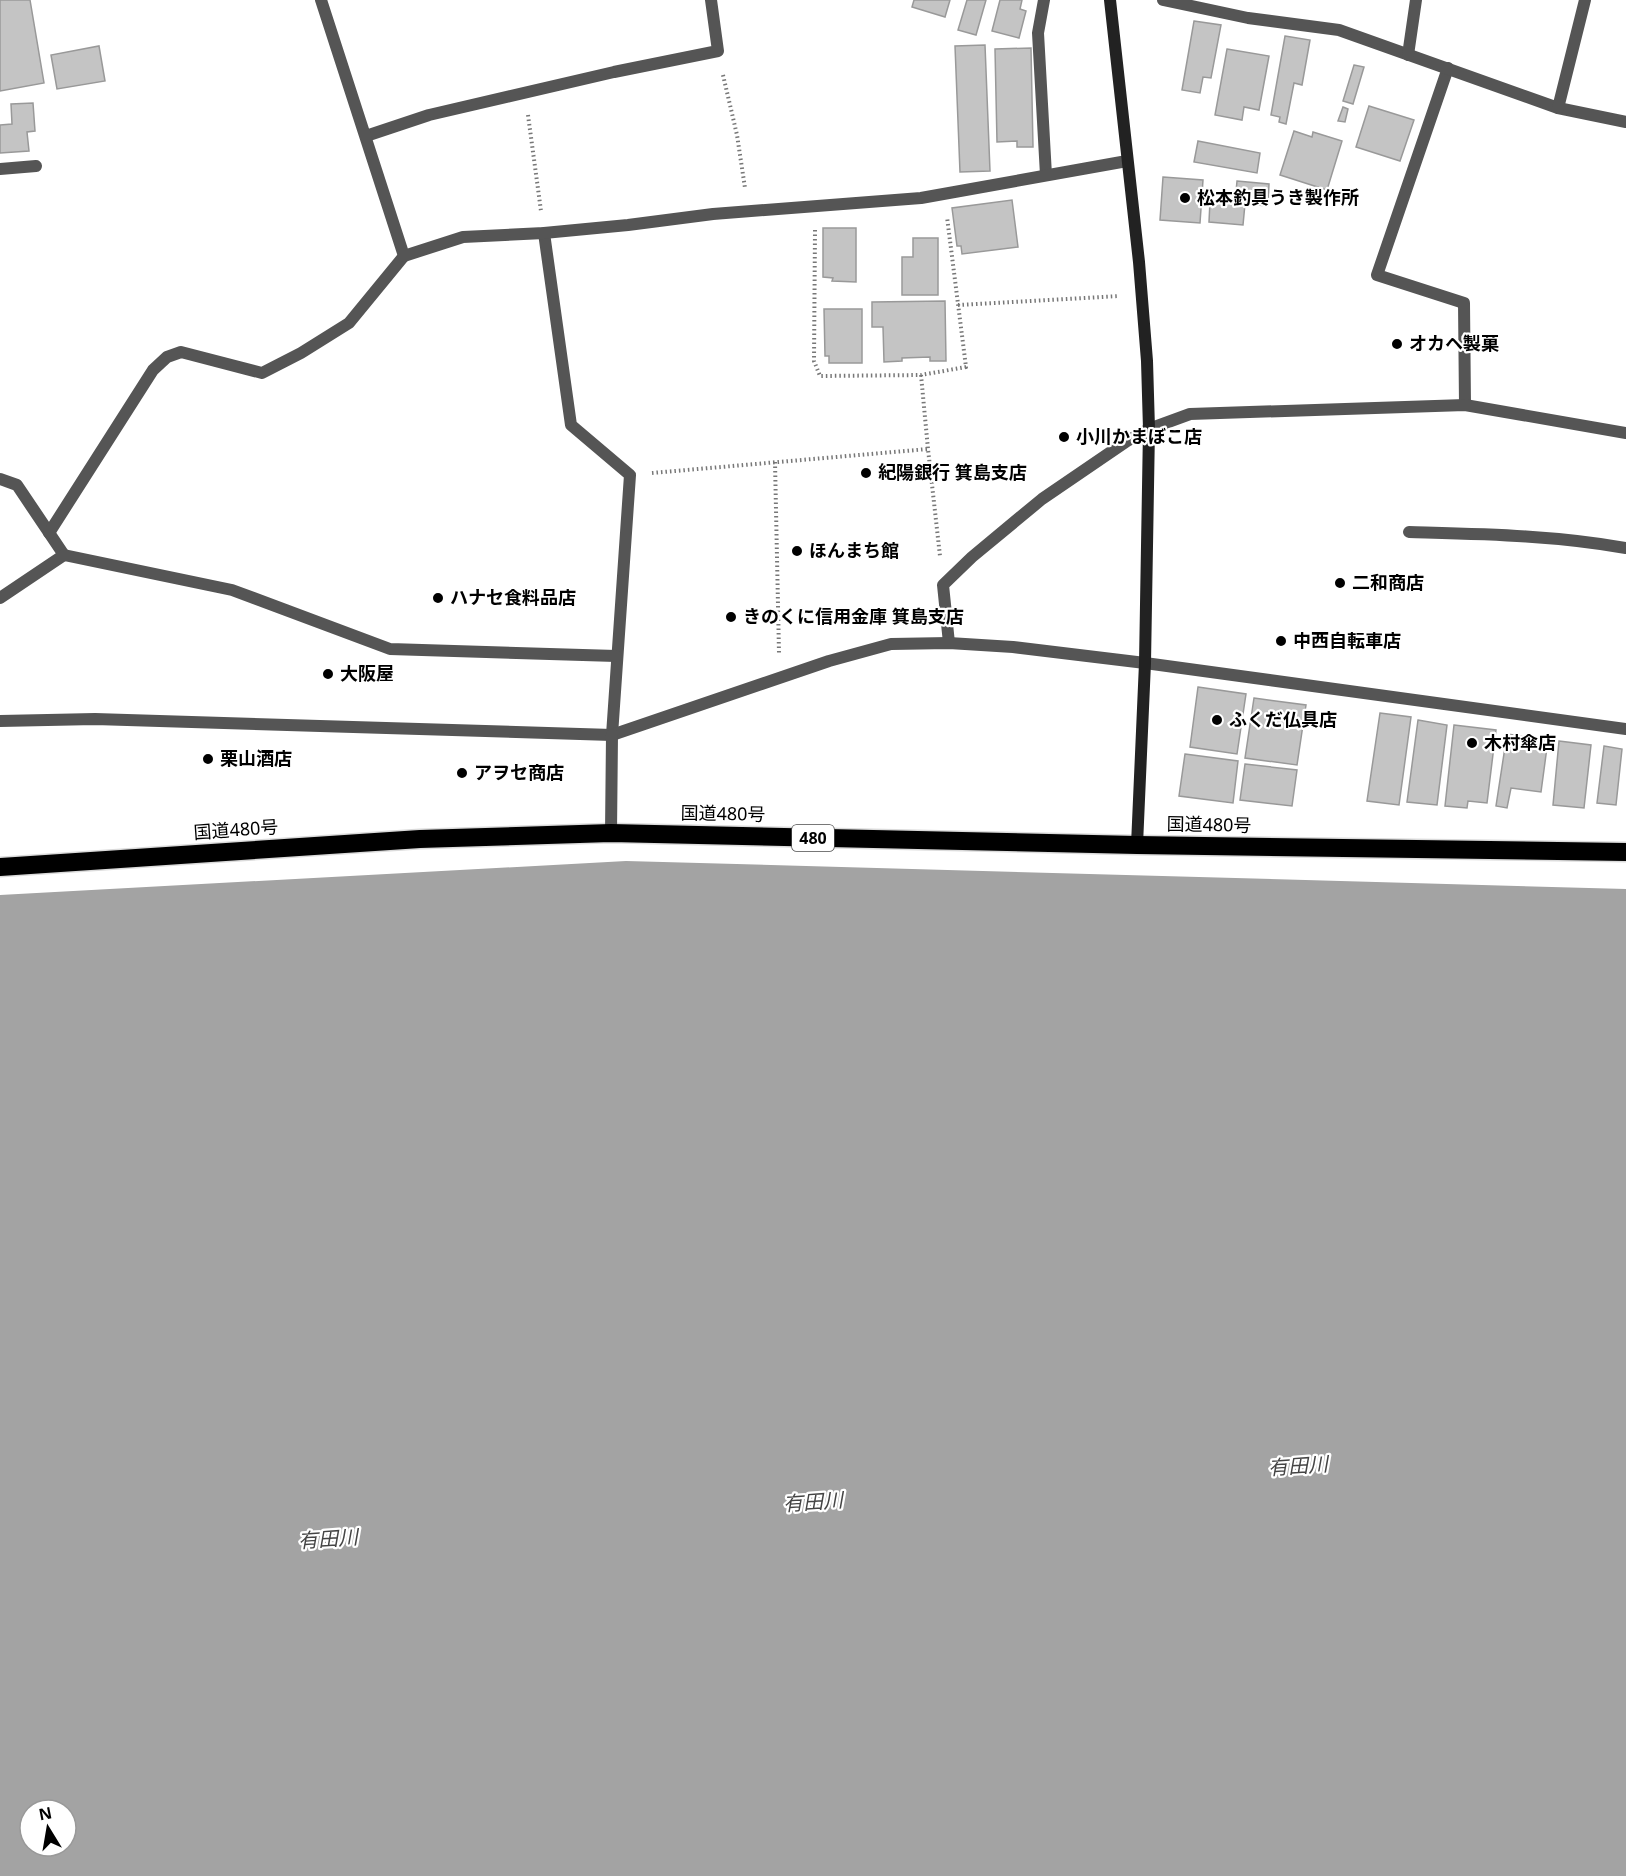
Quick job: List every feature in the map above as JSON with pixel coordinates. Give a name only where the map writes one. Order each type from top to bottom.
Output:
[{"type":"highway","name":"国道480号","points":[[0,867],[420,839],[611,833],[1137,845],[1626,852]]},
{"type":"street","points":[[321,0],[404,256]]},
{"type":"street","points":[[366,136],[429,115],[718,51],[711,0]]},
{"type":"street","points":[[1044,0],[1038,33],[1046,175]]},
{"type":"street","points":[[1110,0],[1147,361],[1149,429],[1145,663],[1137,845]]},
{"type":"street","points":[[1163,0],[1190,3],[1248,18],[1339,30],[1558,108],[1626,122]]},
{"type":"street","points":[[1408,55],[1416,0]]},
{"type":"street","points":[[1558,108],[1585,0]]},
{"type":"street","points":[[1448,69],[1377,275],[1464,303],[1465,405]]},
{"type":"street","points":[[49,533],[153,370],[167,357],[181,352],[262,373],[301,353],[349,322],[404,256],[463,237],[544,233],[748,210],[921,198],[1127,161]]},
{"type":"street","points":[[0,169],[36,166]]},
{"type":"street","points":[[544,233],[571,425],[630,475],[616,656],[611,833]]},
{"type":"street","points":[[949,643],[943,585],[972,557],[1042,499],[1127,441],[1149,429],[1190,414],[1465,405],[1626,433]]},
{"type":"street","points":[[0,479],[17,485],[64,555],[232,590],[390,649],[616,656]]},
{"type":"street","points":[[1409,532],[1501,534],[1594,542],[1626,548]]},
{"type":"street","points":[[0,598],[64,555]]},
{"type":"street","points":[[0,721],[95,719],[612,735],[829,660],[891,644],[949,643],[1013,647],[1145,663],[1626,729]]},
{"type":"path","points":[[718,51],[737,135],[748,210]]},
{"type":"path","points":[[525,93],[544,233]]},
{"type":"path","points":[[815,205],[814,361],[820,376],[921,375],[966,367],[944,194]]},
{"type":"path","points":[[958,305],[1142,295]]},
{"type":"path","points":[[921,375],[943,585]]},
{"type":"path","points":[[630,475],[928,448]]},
{"type":"path","points":[[776,462],[779,677]]},
{"type":"water","name":"有田川","points":[[626,861],[1626,889],[1626,1876],[0,1876],[0,895]]},
{"type":"building","points":[[0,0],[30,0],[44,83],[0,91]]},
{"type":"building","points":[[914,0],[950,0],[945,17],[912,7]]},
{"type":"building","points":[[967,0],[986,0],[976,35],[958,30]]},
{"type":"building","points":[[1000,0],[1022,0],[1020,9],[1026,11],[1019,38],[992,31]]},
{"type":"building","points":[[1194,21],[1221,25],[1211,78],[1203,77],[1200,93],[1182,90]]},
{"type":"building","points":[[1285,36],[1310,40],[1302,85],[1294,83],[1286,124],[1279,122],[1280,117],[1271,115]]},
{"type":"building","points":[[985,45],[990,171],[960,172],[955,46]]},
{"type":"building","points":[[99,46],[105,81],[57,89],[51,55]]},
{"type":"building","points":[[1031,48],[1033,147],[1017,147],[1017,141],[997,142],[995,49]]},
{"type":"building","points":[[1227,49],[1269,56],[1259,110],[1244,107],[1242,120],[1215,115]]},
{"type":"building","points":[[1354,65],[1364,67],[1353,104],[1343,101]]},
{"type":"building","points":[[33,103],[35,131],[27,132],[29,151],[0,153],[0,125],[12,124],[11,104]]},
{"type":"building","points":[[1369,106],[1414,120],[1400,161],[1356,147]]},
{"type":"building","points":[[1343,107],[1348,109],[1345,122],[1338,121]]},
{"type":"building","points":[[1294,131],[1312,137],[1313,132],[1342,141],[1327,190],[1280,175]]},
{"type":"building","points":[[1198,141],[1260,153],[1257,173],[1194,162]]},
{"type":"building","points":[[1163,177],[1203,180],[1200,223],[1160,220]]},
{"type":"building","points":[[1237,181],[1269,184],[1268,206],[1245,204],[1243,225],[1209,222],[1210,201],[1235,203]]},
{"type":"building","points":[[1012,200],[1018,247],[962,254],[961,246],[957,246],[952,208]]},
{"type":"building","points":[[823,228],[856,228],[856,282],[832,281],[833,278],[823,277]]},
{"type":"building","points":[[913,238],[938,238],[938,295],[902,295],[902,257],[913,257]]},
{"type":"building","points":[[945,301],[946,361],[930,361],[930,357],[902,358],[902,361],[884,362],[883,327],[872,327],[872,302]]},
{"type":"building","points":[[824,309],[862,309],[862,363],[829,363],[829,356],[825,356]]},
{"type":"building","points":[[1198,687],[1246,694],[1237,754],[1190,747]]},
{"type":"building","points":[[1254,698],[1306,705],[1297,765],[1245,758]]},
{"type":"building","points":[[1380,713],[1411,717],[1399,805],[1367,801]]},
{"type":"building","points":[[1418,720],[1447,725],[1437,805],[1407,802]]},
{"type":"building","points":[[1454,725],[1496,730],[1487,803],[1468,801],[1467,808],[1445,806]]},
{"type":"building","points":[[1507,734],[1548,740],[1541,792],[1511,788],[1507,808],[1496,806]]},
{"type":"building","points":[[1559,741],[1591,745],[1584,808],[1553,805]]},
{"type":"building","points":[[1604,746],[1622,749],[1616,805],[1597,803]]},
{"type":"building","points":[[1185,754],[1238,761],[1233,803],[1179,796]]},
{"type":"building","points":[[1245,764],[1297,770],[1292,806],[1240,800]]},
{"type":"place","name":"松本釣具うき製作所","points":[[1185,198]]},
{"type":"place","name":"オカヘ製菓","points":[[1397,344]]},
{"type":"place","name":"小川かまぼこ店","points":[[1064,437]]},
{"type":"place","name":"紀陽銀行 箕島支店","points":[[866,473]]},
{"type":"place","name":"ほんまち館","points":[[797,551]]},
{"type":"place","name":"二和商店","points":[[1340,583]]},
{"type":"place","name":"ハナセ食料品店","points":[[438,598]]},
{"type":"place","name":"きのくに信用金庫 箕島支店","points":[[731,617]]},
{"type":"place","name":"中西自転車店","points":[[1281,641]]},
{"type":"place","name":"大阪屋","points":[[328,674]]},
{"type":"place","name":"ふくだ仏具店","points":[[1217,720]]},
{"type":"place","name":"木村傘店","points":[[1472,743]]},
{"type":"place","name":"栗山酒店","points":[[208,759]]},
{"type":"place","name":"アヲセ商店","points":[[462,773]]}]
